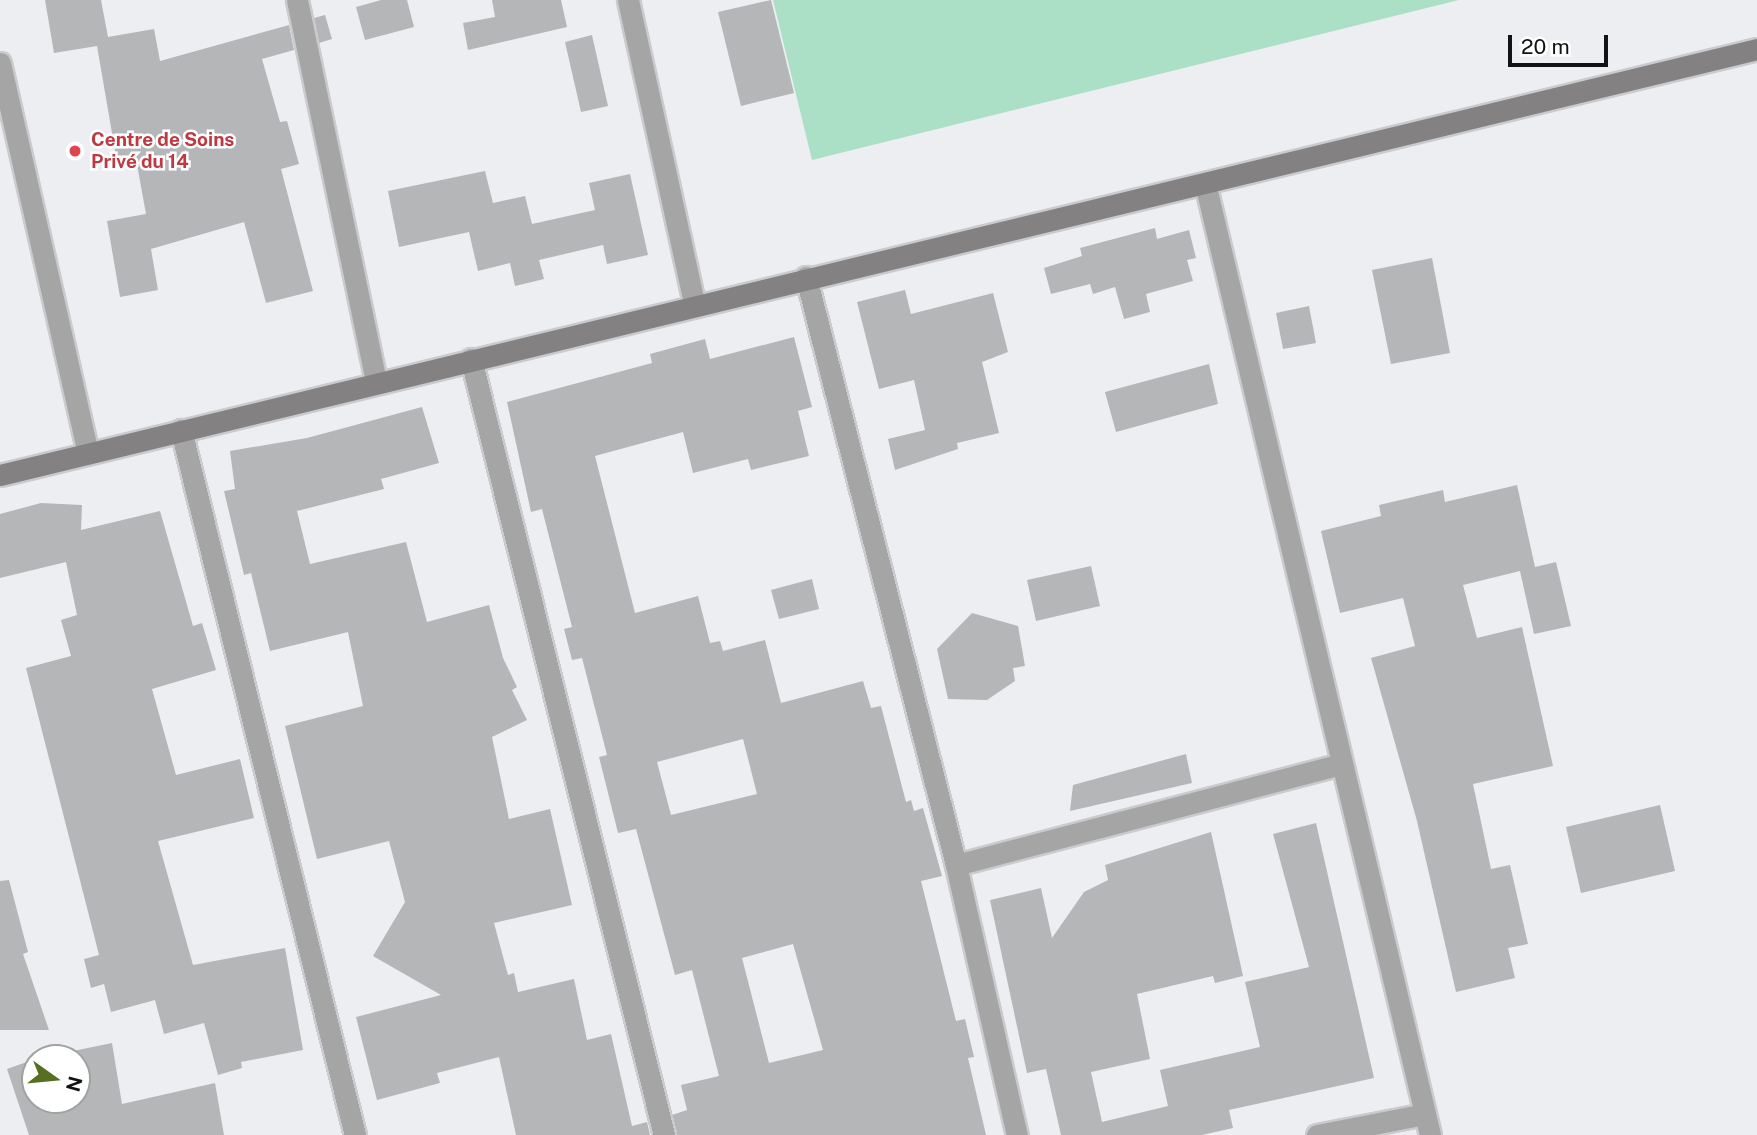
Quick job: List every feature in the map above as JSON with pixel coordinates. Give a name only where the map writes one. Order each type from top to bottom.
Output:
[{"type":"main road","points":[[0,475],[694,303],[1757,49]]},
{"type":"street","points":[[297,0],[376,383]]},
{"type":"street","points":[[628,0],[694,303]]},
{"type":"street","points":[[0,63],[3,90],[88,453]]},
{"type":"street","points":[[1205,183],[1430,1135]]},
{"type":"street","points":[[806,278],[956,865],[1017,1135]]},
{"type":"street","points":[[471,359],[664,1135]]},
{"type":"street","points":[[181,430],[355,1135]]},
{"type":"street","points":[[956,865],[1341,764]]},
{"type":"street","points":[[1317,1135],[1425,1114]]},
{"type":"green space","points":[[773,0],[1459,0],[812,160]]},
{"type":"building","points":[[45,0],[101,0],[108,37],[154,29],[160,61],[289,25],[294,50],[262,59],[280,122],[287,121],[299,164],[281,169],[313,291],[266,303],[244,222],[151,249],[158,290],[120,297],[107,221],[146,214],[136,159],[117,162],[97,46],[54,53]]},
{"type":"building","points":[[381,0],[407,0],[414,27],[365,40],[356,7]]},
{"type":"building","points":[[492,0],[561,0],[567,27],[468,50],[463,23],[495,17]]},
{"type":"building","points":[[771,0],[794,93],[741,106],[718,12]]},
{"type":"building","points":[[325,15],[332,39],[319,43],[314,18]]},
{"type":"building","points":[[592,35],[608,106],[581,112],[565,42]]},
{"type":"building","points":[[485,171],[493,203],[525,196],[532,224],[595,210],[589,183],[630,174],[648,255],[607,264],[603,245],[539,260],[544,279],[515,286],[510,263],[478,271],[469,232],[399,247],[388,191]]},
{"type":"building","points":[[1155,228],[1157,239],[1189,230],[1196,258],[1187,260],[1193,281],[1146,294],[1150,312],[1124,319],[1115,287],[1093,294],[1090,284],[1051,294],[1044,268],[1082,256],[1080,248]]},
{"type":"building","points":[[1432,258],[1450,353],[1391,364],[1372,270]]},
{"type":"building","points":[[905,290],[911,314],[993,293],[1008,352],[982,362],[999,433],[957,443],[958,449],[895,470],[888,439],[925,430],[914,380],[879,389],[857,302]]},
{"type":"building","points":[[1309,306],[1316,343],[1283,349],[1276,313]]},
{"type":"building","points":[[794,337],[812,407],[798,411],[809,456],[751,470],[748,459],[693,473],[683,432],[595,456],[635,613],[698,596],[710,643],[720,641],[723,651],[765,640],[781,703],[863,681],[871,708],[881,706],[906,802],[911,800],[914,811],[923,808],[942,876],[921,881],[956,1021],[965,1019],[974,1057],[968,1058],[986,1135],[677,1135],[672,1115],[687,1110],[681,1085],[719,1076],[692,970],[675,975],[636,829],[618,833],[599,757],[607,755],[582,658],[572,660],[564,629],[572,627],[542,509],[531,512],[507,402],[652,363],[650,354],[705,339],[710,359]],"holes":[[[743,739],[757,794],[671,815],[657,762]],[[793,944],[823,1050],[769,1063],[742,958]]]},
{"type":"building","points":[[1209,364],[1218,404],[1116,432],[1105,392]]},
{"type":"building","points":[[422,407],[439,463],[381,479],[384,489],[297,511],[310,564],[406,542],[427,622],[489,605],[503,658],[517,687],[512,690],[527,720],[492,737],[509,819],[550,809],[572,905],[494,923],[508,975],[514,973],[518,992],[574,979],[587,1040],[611,1034],[632,1126],[647,1122],[650,1135],[516,1135],[499,1057],[437,1073],[440,1083],[377,1100],[356,1017],[441,995],[373,956],[405,902],[389,841],[317,859],[285,726],[363,706],[348,632],[270,651],[251,573],[244,575],[224,491],[235,489],[230,451],[307,438]]},
{"type":"building","points":[[1517,485],[1535,567],[1556,562],[1571,626],[1534,634],[1520,571],[1463,585],[1477,638],[1522,627],[1553,766],[1473,784],[1491,869],[1510,865],[1528,944],[1508,948],[1515,978],[1456,992],[1417,821],[1371,658],[1415,646],[1403,598],[1340,613],[1321,531],[1381,516],[1379,505],[1443,490],[1445,502]]},
{"type":"building","points":[[41,503],[82,505],[81,530],[160,511],[193,626],[202,623],[216,670],[152,689],[176,775],[240,759],[254,818],[158,841],[193,965],[285,948],[303,1050],[241,1062],[242,1068],[218,1075],[204,1023],[164,1034],[155,1000],[111,1012],[104,984],[91,988],[84,959],[99,955],[26,668],[71,656],[61,620],[77,615],[66,562],[0,578],[0,514]]},
{"type":"building","points":[[1091,566],[1100,606],[1036,621],[1027,580]]},
{"type":"building","points":[[812,579],[819,609],[779,619],[771,590]]},
{"type":"building","points":[[972,613],[1018,626],[1025,666],[1013,668],[1015,681],[987,700],[948,699],[937,649]]},
{"type":"building","points":[[1186,754],[1192,783],[1070,811],[1073,785]]},
{"type":"building","points":[[1660,805],[1675,871],[1581,893],[1566,827]]},
{"type":"building","points":[[1316,823],[1374,1078],[1229,1110],[1233,1128],[1202,1135],[1061,1135],[1046,1069],[1027,1073],[990,900],[1041,888],[1052,938],[1084,892],[1108,880],[1105,865],[1211,832],[1243,976],[1215,983],[1213,976],[1137,994],[1150,1059],[1091,1072],[1102,1122],[1168,1106],[1160,1070],[1260,1047],[1245,982],[1309,967],[1273,834]]},
{"type":"building","points":[[9,880],[28,952],[23,954],[49,1030],[0,1030],[0,881]]},
{"type":"building","points":[[112,1043],[122,1104],[215,1083],[224,1135],[29,1135],[22,1114],[91,1114],[91,1047]]},
{"type":"building","points":[[21,1064],[21,1111],[7,1069]]},
{"type":"place","name":"Centre de Soins Privé du 14","points":[[75,151]]}]
